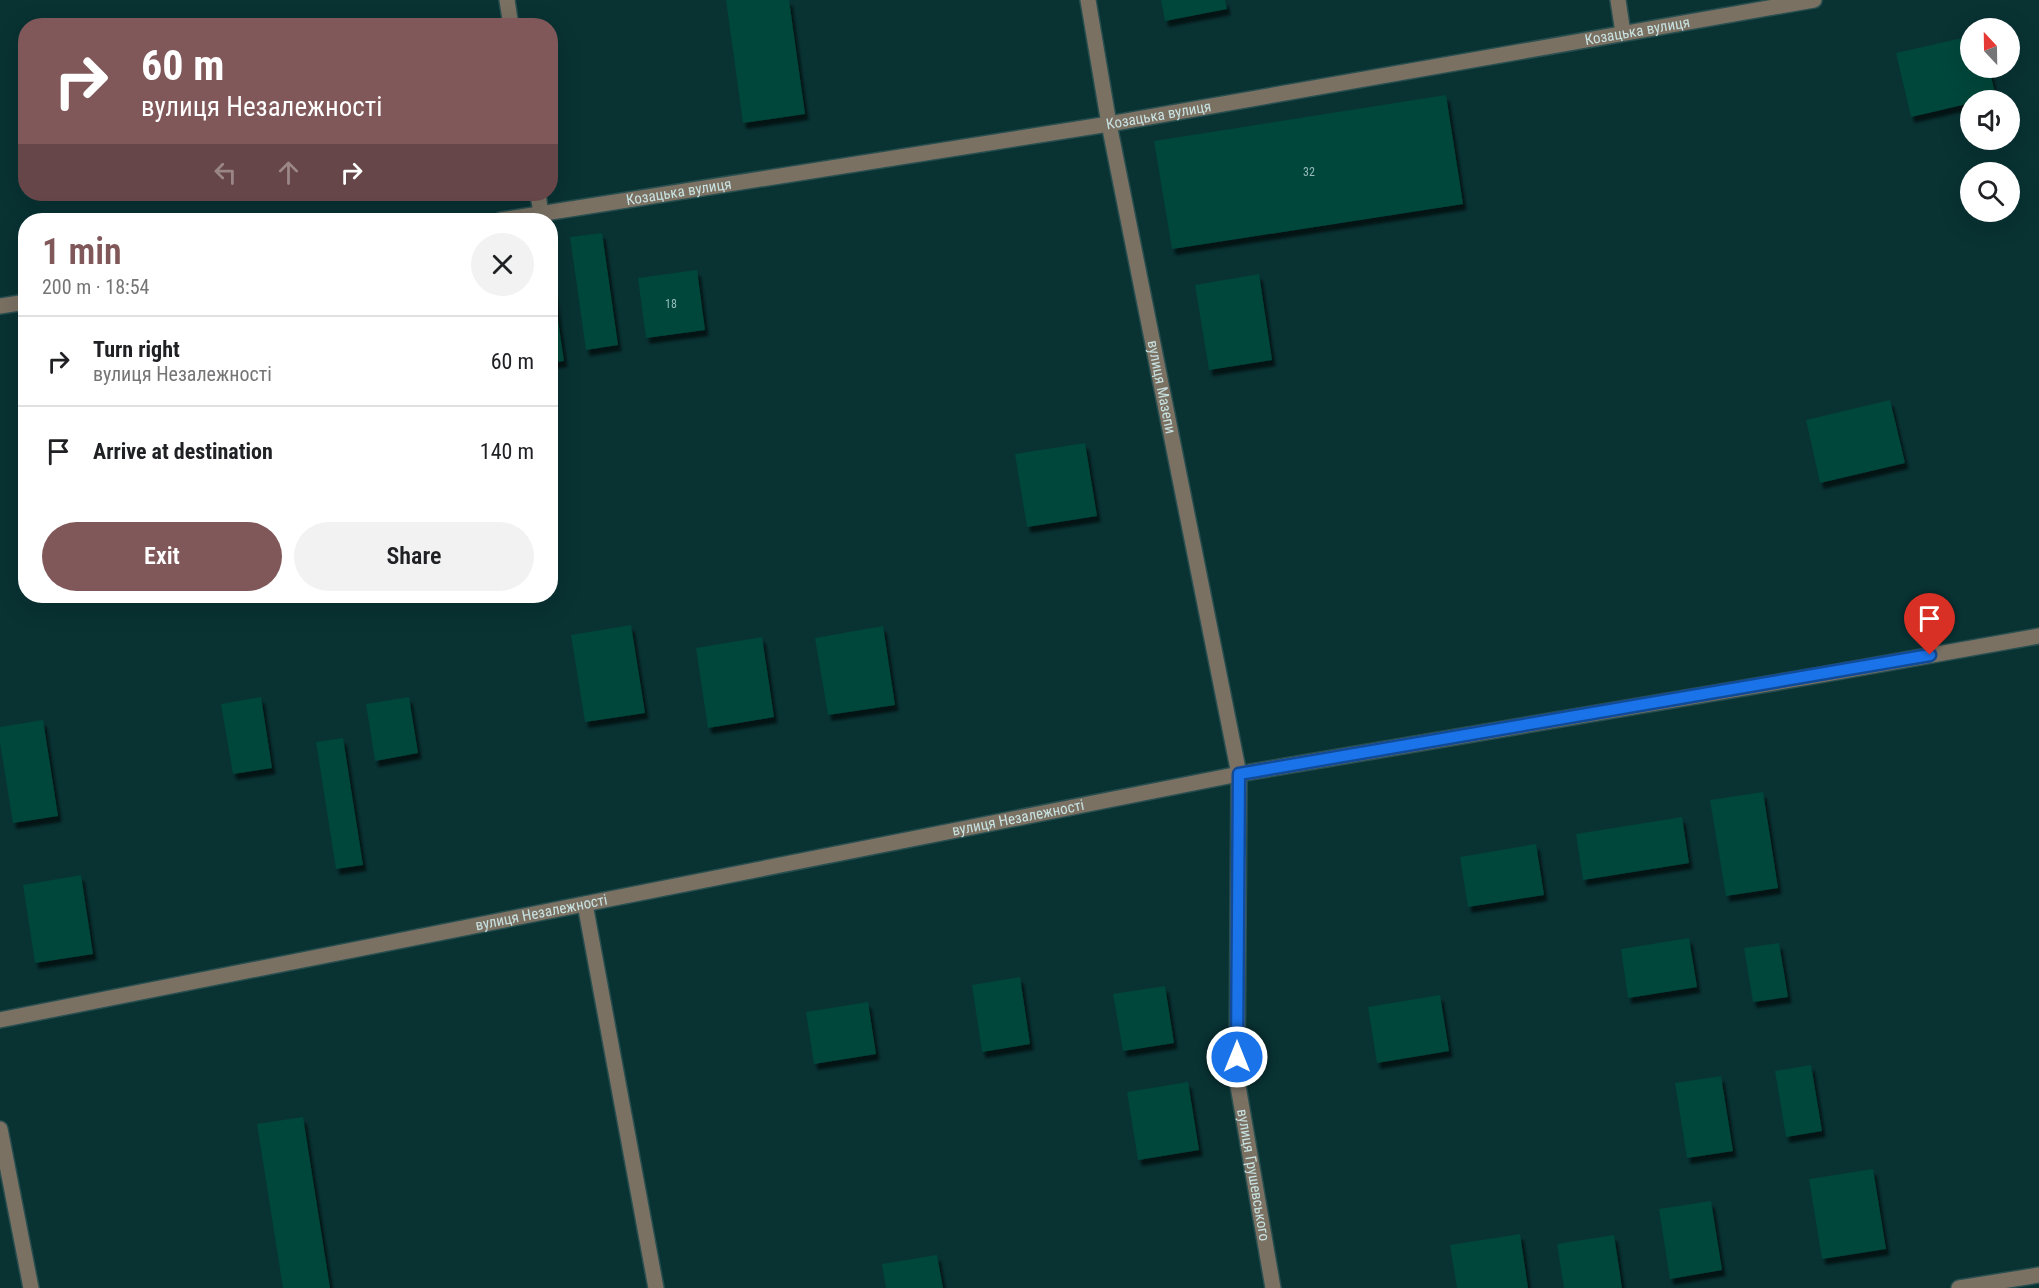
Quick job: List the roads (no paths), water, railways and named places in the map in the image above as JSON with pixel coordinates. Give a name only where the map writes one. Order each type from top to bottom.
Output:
[{"type":"street","points":[[507,0],[510,18]]},
{"type":"street","name":"вулиця Мазепи","points":[[1088,0],[1109,124],[1239,774]]},
{"type":"street","points":[[1617,0],[1623,33]]},
{"type":"street","name":"Козацька вулиця","points":[[547,213],[1109,124],[1814,0]]},
{"type":"street","points":[[0,306],[18,303]]},
{"type":"street","name":"вулиця Незалежності","points":[[0,1020],[1239,774],[2039,636]]},
{"type":"street","name":"вулиця Грушевського","points":[[1239,774],[1237,1080],[1273,1288]]},
{"type":"street","points":[[585,904],[656,1288]]},
{"type":"street","points":[[0,1129],[31,1288]]},
{"type":"street","points":[[1959,1288],[2039,1275]]}]
